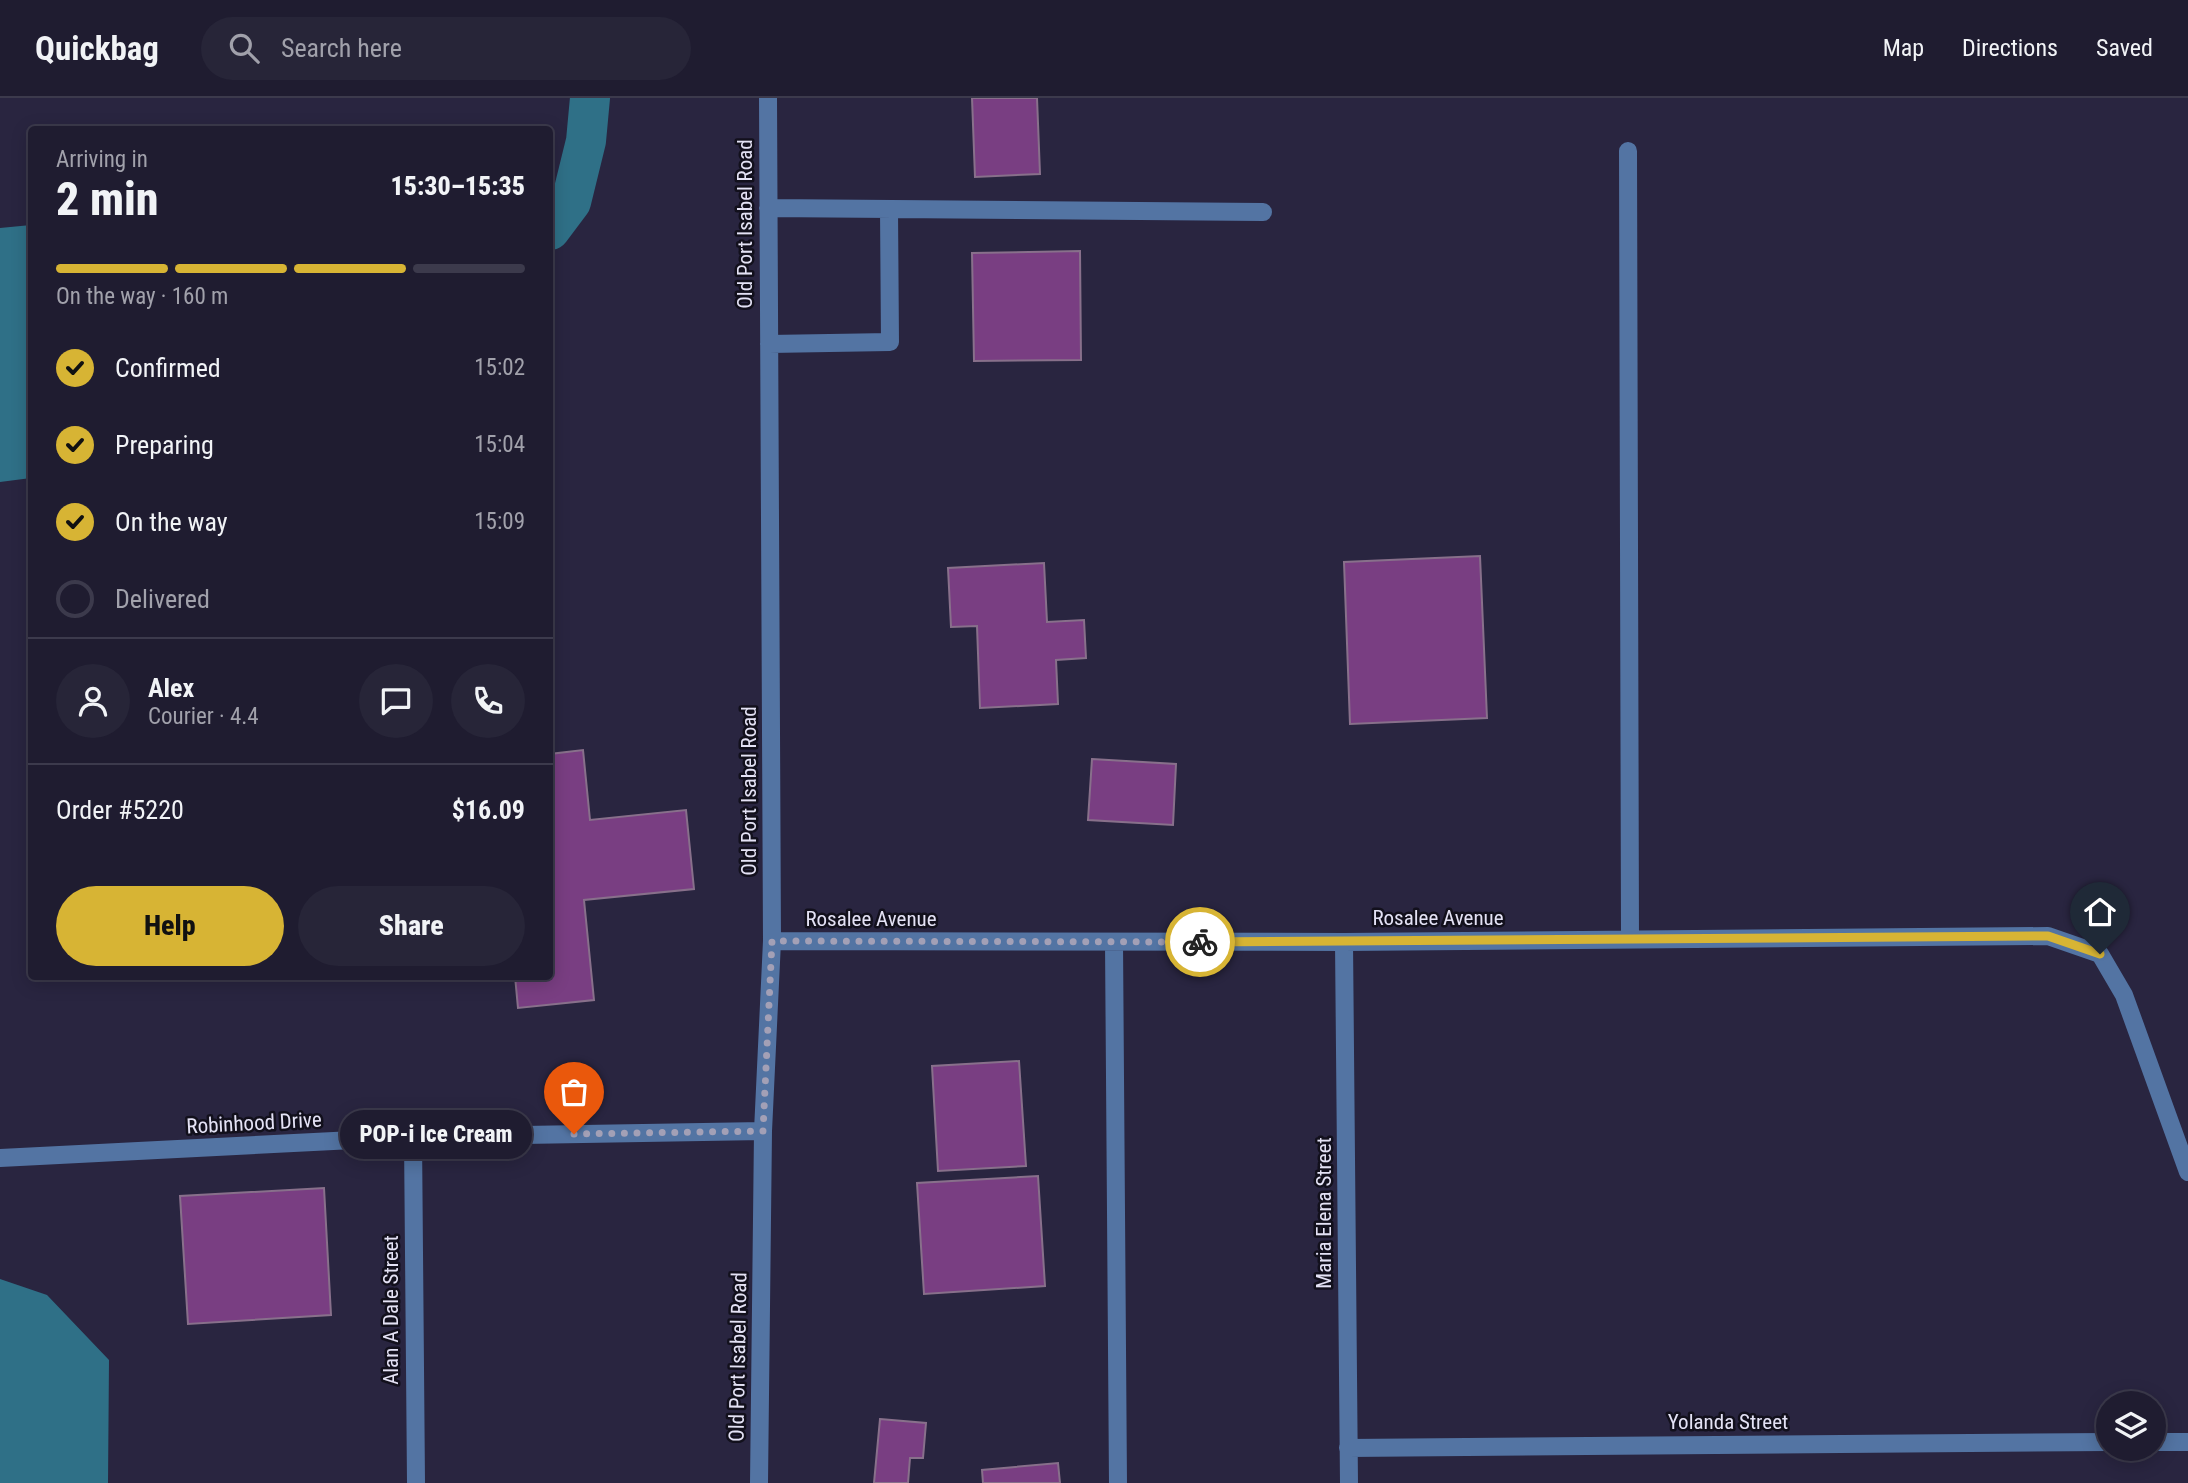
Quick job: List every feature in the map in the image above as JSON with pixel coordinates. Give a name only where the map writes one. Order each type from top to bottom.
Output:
[{"type":"street","name":"Old Port Isabel Road","points":[[759,1483],[763,1131],[772,941],[768,98]]},
{"type":"street","points":[[1628,151],[1630,939]]},
{"type":"street","points":[[768,208],[1264,212]]},
{"type":"street","points":[[769,344],[890,342],[889,210]]},
{"type":"street","name":"Rosalee Avenue","points":[[772,941],[1344,942],[2048,936],[2100,954],[2124,995],[2188,1172]]},
{"type":"street","points":[[1114,942],[1118,1483]]},
{"type":"street","name":"Maria Elena Street","points":[[1344,942],[1349,1483]]},
{"type":"street","name":"Robinhood Drive","points":[[0,1158],[413,1138],[763,1131]]},
{"type":"street","name":"Alan A Dale Street","points":[[413,1138],[416,1483]]},
{"type":"street","name":"Yolanda Street","points":[[1348,1448],[2096,1442]]},
{"type":"street","points":[[2166,1442],[2188,1442]]},
{"type":"water","points":[[28,225],[28,478],[0,482],[0,228]]},
{"type":"water","points":[[0,1279],[47,1295],[109,1360],[108,1483],[0,1483]]},
{"type":"building","points":[[972,98],[1037,98],[1040,174],[975,177]]},
{"type":"building","points":[[1080,251],[1081,360],[974,361],[972,253]]},
{"type":"building","points":[[1480,556],[1487,718],[1350,724],[1344,562]]},
{"type":"building","points":[[1044,563],[1047,622],[1084,620],[1086,658],[1056,660],[1058,704],[980,708],[977,626],[951,627],[948,568]]},
{"type":"building","points":[[583,750],[590,820],[686,810],[694,889],[584,900],[594,1000],[518,1008],[515,980],[553,980],[553,754]]},
{"type":"building","points":[[1092,759],[1176,764],[1173,825],[1088,820]]},
{"type":"building","points":[[1019,1061],[1026,1166],[938,1171],[932,1066]]},
{"type":"building","points":[[1038,1176],[1045,1286],[924,1294],[917,1183]]},
{"type":"building","points":[[324,1188],[331,1315],[188,1324],[180,1196]]},
{"type":"building","points":[[880,1419],[926,1423],[923,1458],[910,1458],[908,1483],[874,1483]]},
{"type":"building","points":[[1058,1463],[1060,1483],[983,1483],[982,1470]]},
{"type":"waterway","points":[[553,226],[571,202],[586,141],[590,98]]},
{"type":"way so far","points":[[574,1134],[763,1131],[772,941],[1200,942]]},
{"type":"place","name":"POP-i Ice Cream","points":[[574,1134]]},
{"type":"route","points":[[1200,942],[2048,936],[2100,954]]}]
